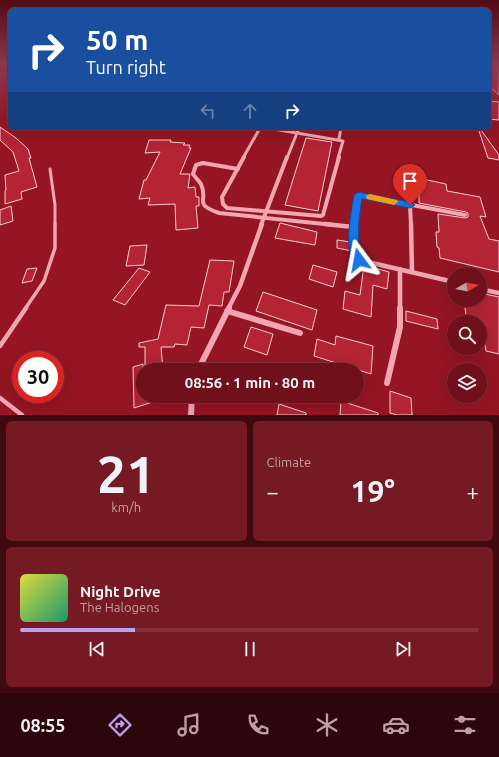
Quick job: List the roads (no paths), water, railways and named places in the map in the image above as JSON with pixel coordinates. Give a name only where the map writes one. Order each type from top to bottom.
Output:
[{"type":"street","points":[[259,130],[222,197],[221,201],[223,205],[227,208],[353,227]]},
{"type":"street","points":[[201,363],[240,286],[265,214],[298,130],[343,140],[323,215],[318,217],[265,214],[220,213],[206,208],[203,204],[201,185],[193,174],[196,165],[203,163],[238,169]]},
{"type":"street","points":[[339,139],[341,130]]},
{"type":"street","points":[[447,280],[359,260],[356,257],[353,227],[358,196],[465,215]]},
{"type":"street","points":[[410,205],[412,272]]},
{"type":"street","points":[[387,383],[400,327],[400,269]]},
{"type":"street","points":[[487,290],[499,293]]},
{"type":"street","points":[[227,311],[300,333]]},
{"type":"street","points":[[191,415],[192,403]]},
{"type":"lane","points":[[0,346],[44,281],[55,248],[55,205],[50,168]]},
{"type":"lane","points":[[0,398],[22,415]]}]
